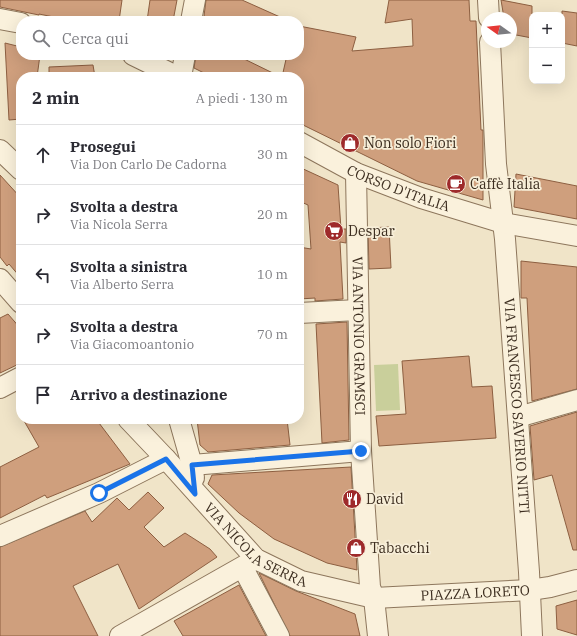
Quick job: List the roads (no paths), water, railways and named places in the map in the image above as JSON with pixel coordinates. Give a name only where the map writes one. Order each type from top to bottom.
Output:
[{"type":"street","points":[[192,16],[195,0]]},
{"type":"street","points":[[488,0],[489,12]]},
{"type":"street","points":[[0,19],[16,22]]},
{"type":"street","name":"VIA FRANCESCO SAVERIO NITTI","points":[[490,48],[496,164],[503,222],[530,590]]},
{"type":"street","points":[[144,60],[169,72]]},
{"type":"street","points":[[181,72],[184,60]]},
{"type":"street","name":"CORSO D'ITALIA","points":[[304,145],[356,173],[420,198],[503,222],[577,236]]},
{"type":"street","points":[[0,150],[16,165]]},
{"type":"street","name":"VIA ANTONIO GRAMSCI","points":[[356,173],[361,451]]},
{"type":"street","points":[[0,279],[16,297]]},
{"type":"street","points":[[304,313],[358,310]]},
{"type":"street","points":[[0,388],[16,380]]},
{"type":"street","points":[[518,417],[577,400]]},
{"type":"street","name":"VIA NICOLA SERRA","points":[[133,424],[166,459],[249,563],[301,582],[374,598]]},
{"type":"street","points":[[180,424],[192,465],[195,494]]},
{"type":"street","points":[[192,465],[361,451],[370,587],[374,598],[378,636]]},
{"type":"street","points":[[0,536],[99,493],[166,459]]},
{"type":"street","points":[[120,636],[249,563],[279,636]]},
{"type":"street","points":[[530,590],[550,587],[577,580]]},
{"type":"street","name":"PIAZZA LORETO","points":[[374,598],[530,590],[532,636]]},
{"type":"place","name":"Non solo Fiori","points":[[350,143]]},
{"type":"place","name":"Caffè Italia","points":[[456,184]]},
{"type":"place","name":"Despar","points":[[334,231]]},
{"type":"place","name":"David","points":[[352,499]]},
{"type":"place","name":"Tabacchi","points":[[356,548]]}]
